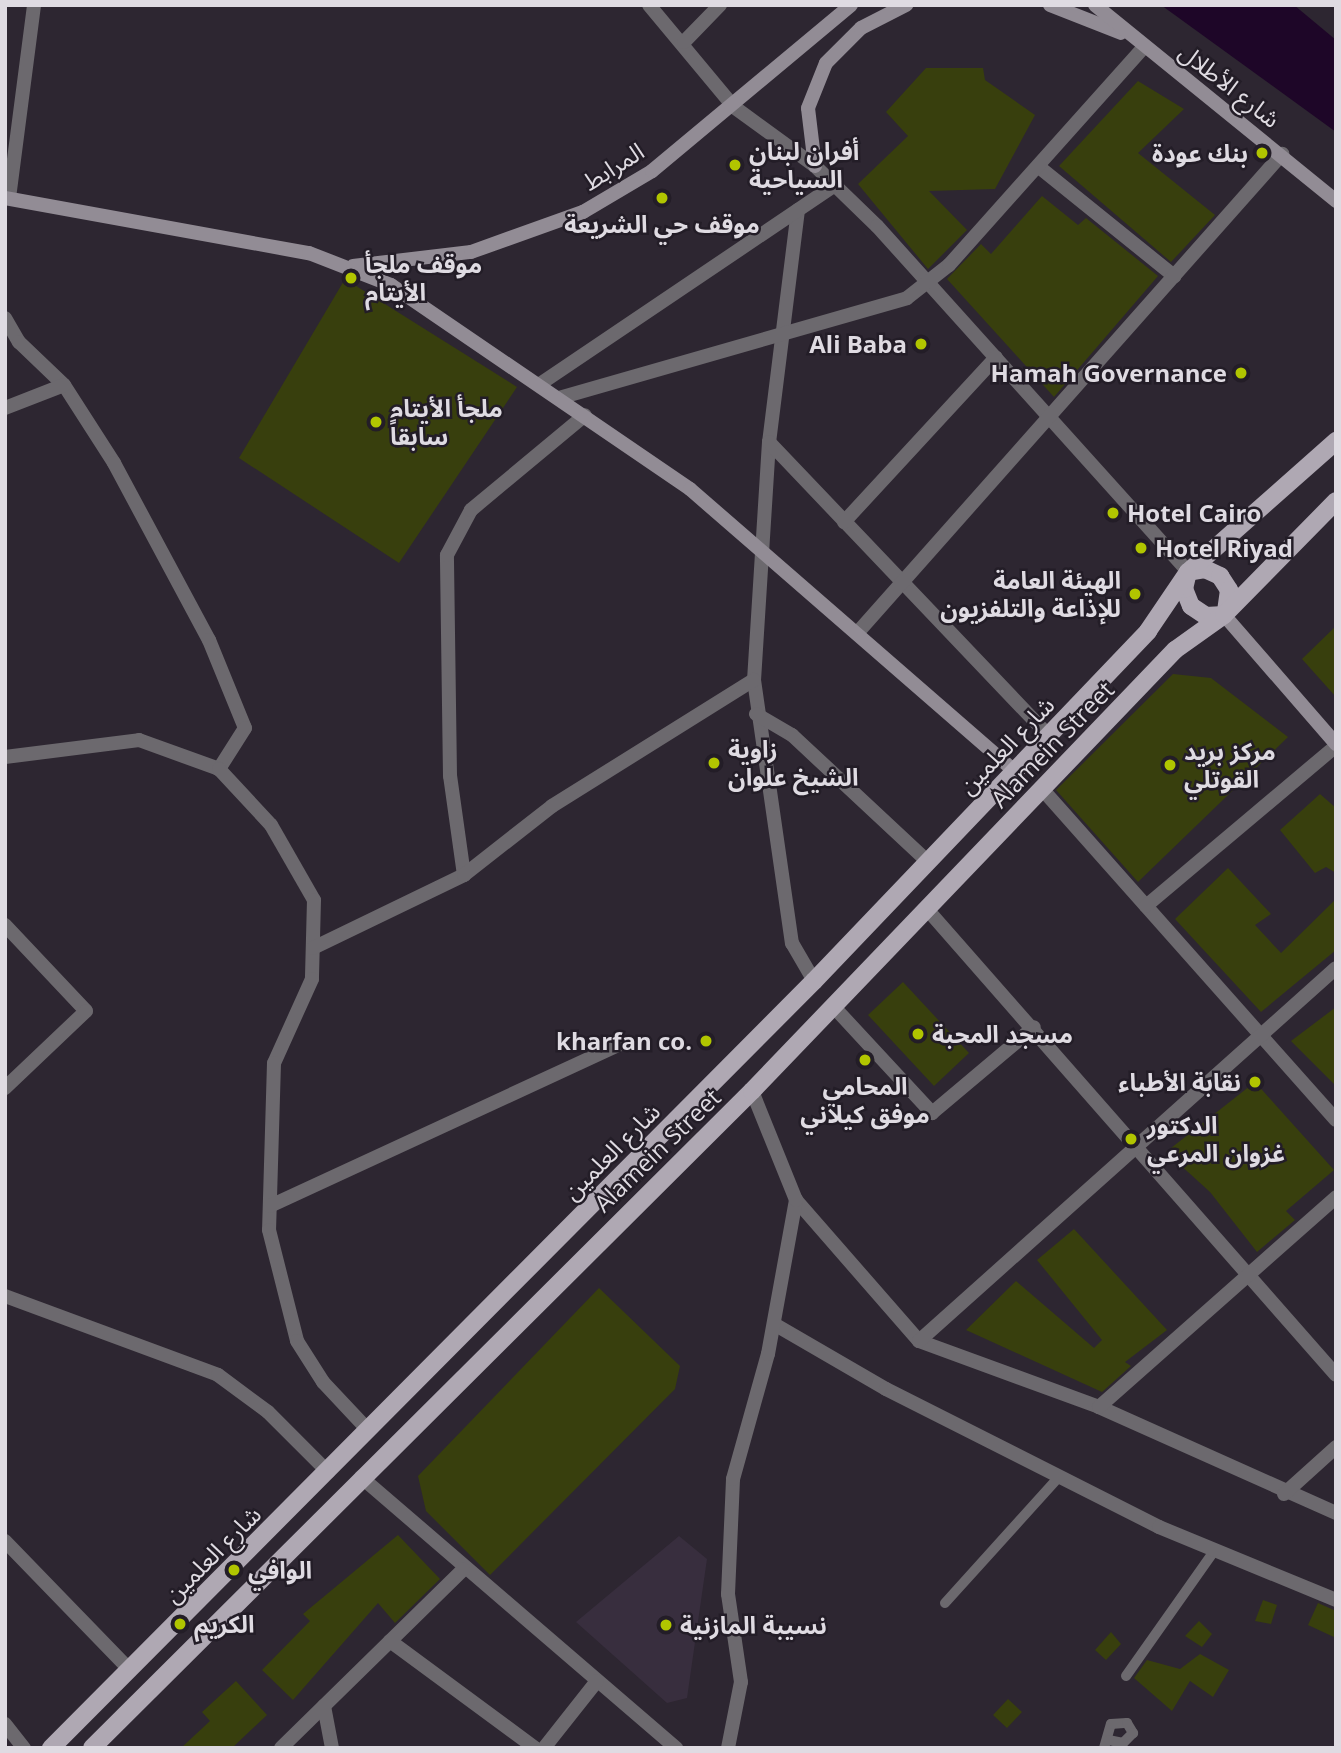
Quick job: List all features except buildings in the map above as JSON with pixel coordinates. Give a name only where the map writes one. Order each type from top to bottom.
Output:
[{"type":"main road","name":"المرابط","points":[[352,266],[431,260],[547,228],[618,193],[734,107],[851,5]]},
{"type":"main road","points":[[814,166],[808,108],[826,63],[861,28],[906,5]]},
{"type":"main road","points":[[1050,5],[1129,36]]},
{"type":"main road","name":"شارع الأطلال","points":[[1095,5],[1129,36],[1282,154],[1336,201]]},
{"type":"main road","points":[[7,198],[352,266],[435,311],[584,415],[760,544],[1015,772]]},
{"type":"main road","name":"شارع العلمين","points":[[51,1748],[814,981],[1148,631],[1188,572],[1336,441]]},
{"type":"main road","name":"Alamein Street","points":[[92,1748],[361,1477],[752,1091],[1175,650],[1224,615],[1336,501]]},
{"type":"main road","points":[[1224,615],[1230,598],[1226,582],[1205,569],[1188,572],[1184,589],[1191,606],[1206,615],[1224,615],[1336,745]]},
{"type":"street","points":[[7,198],[34,5]]},
{"type":"street","points":[[649,5],[684,43],[734,107],[814,166],[930,284],[1052,415],[1188,572]]},
{"type":"street","points":[[684,43],[720,5]]},
{"type":"street","points":[[559,398],[885,308],[930,284],[1039,167],[1144,47]]},
{"type":"street","points":[[859,631],[1282,154]]},
{"type":"street","points":[[1039,167],[1174,276]]},
{"type":"street","points":[[540,384],[835,185]]},
{"type":"street","points":[[798,210],[769,442],[760,544],[754,680],[756,714],[792,943],[814,981]]},
{"type":"street","points":[[5,318],[19,342],[64,385],[114,463],[209,640],[246,728],[219,769]]},
{"type":"street","points":[[844,522],[996,357]]},
{"type":"street","points":[[5,408],[64,385]]},
{"type":"street","points":[[464,875],[450,776],[447,555],[471,510],[584,415]]},
{"type":"street","points":[[769,442],[901,584],[1049,736]]},
{"type":"street","points":[[313,948],[464,875],[552,806],[754,680]]},
{"type":"street","points":[[756,714],[792,735],[928,862]]},
{"type":"street","points":[[5,757],[139,740],[219,769],[271,825],[314,900],[312,979],[274,1063],[269,1230],[297,1341],[323,1382],[369,1431]]},
{"type":"street","points":[[1146,906],[1336,745]]},
{"type":"street","points":[[1042,790],[1336,1120]]},
{"type":"street","points":[[926,908],[1137,1144],[1336,1375]]},
{"type":"street","points":[[5,925],[86,1011],[5,1088]]},
{"type":"street","points":[[919,1341],[1336,968]]},
{"type":"street","points":[[833,1006],[932,1113],[1034,1027]]},
{"type":"street","points":[[270,1206],[622,1043]]},
{"type":"street","points":[[752,1091],[796,1200],[919,1341],[1099,1407],[1284,1494],[1336,1513]]},
{"type":"street","points":[[1099,1407],[1336,1197]]},
{"type":"street","points":[[728,1748],[741,1682],[729,1594],[733,1479],[774,1324],[796,1200]]},
{"type":"street","points":[[5,1296],[218,1376],[268,1412],[328,1472]]},
{"type":"street","points":[[774,1324],[1059,1477],[1215,1550],[1336,1600]]},
{"type":"street","points":[[1284,1494],[1336,1447]]},
{"type":"street","points":[[361,1477],[463,1570],[676,1748]]},
{"type":"street","points":[[5,1541],[130,1670]]},
{"type":"street","points":[[281,1748],[463,1570]]},
{"type":"street","points":[[390,1641],[535,1748]]},
{"type":"street","points":[[544,1748],[597,1681]]},
{"type":"street","points":[[324,1706],[334,1745]]},
{"type":"street","points":[[5,1724],[24,1748]]},
{"type":"lane","points":[[944,1603],[1059,1477]]},
{"type":"lane","points":[[1126,1676],[1215,1550]]},
{"type":"shaded area","points":[[1161,5],[1294,5],[1336,40],[1336,132]]},
{"type":"shaded area","points":[[679,1536],[707,1559],[687,1698],[667,1703],[576,1622]]},
{"type":"place","name":"بنك عودة","points":[[1262,153]]},
{"type":"place","name":"أفران لبنان السياحية","points":[[735,165]]},
{"type":"place","name":"موقف حي الشريعة","points":[[662,198]]},
{"type":"place","name":"موقف ملجأ الأيتام","points":[[351,278]]},
{"type":"place","name":"Ali Baba","points":[[921,344]]},
{"type":"place","name":"Hamah Governance","points":[[1241,373]]},
{"type":"place","name":"ملجأ الأيتام سابقاً","points":[[376,422]]},
{"type":"place","name":"Hotel Cairo","points":[[1113,513]]},
{"type":"place","name":"Hotel Riyad","points":[[1141,548]]},
{"type":"place","name":"الهيئة العامة للإذاعة والتلفزيون","points":[[1135,594]]},
{"type":"place","name":"زاوية الشيخ علوان","points":[[714,763]]},
{"type":"place","name":"مركز بريد القوتلي","points":[[1170,765]]},
{"type":"place","name":"مسجد المحبة","points":[[918,1034]]},
{"type":"place","name":"kharfan co.","points":[[706,1041]]},
{"type":"place","name":"المحامي موفق كيلاني","points":[[865,1060]]},
{"type":"place","name":"نقابة الأطباء","points":[[1255,1082]]},
{"type":"place","name":"الدكتور غزوان المرعي","points":[[1131,1139]]},
{"type":"place","name":"الوافي","points":[[234,1570]]},
{"type":"place","name":"الكريم","points":[[180,1624]]},
{"type":"place","name":"نسيبة المازنية","points":[[666,1625]]}]
